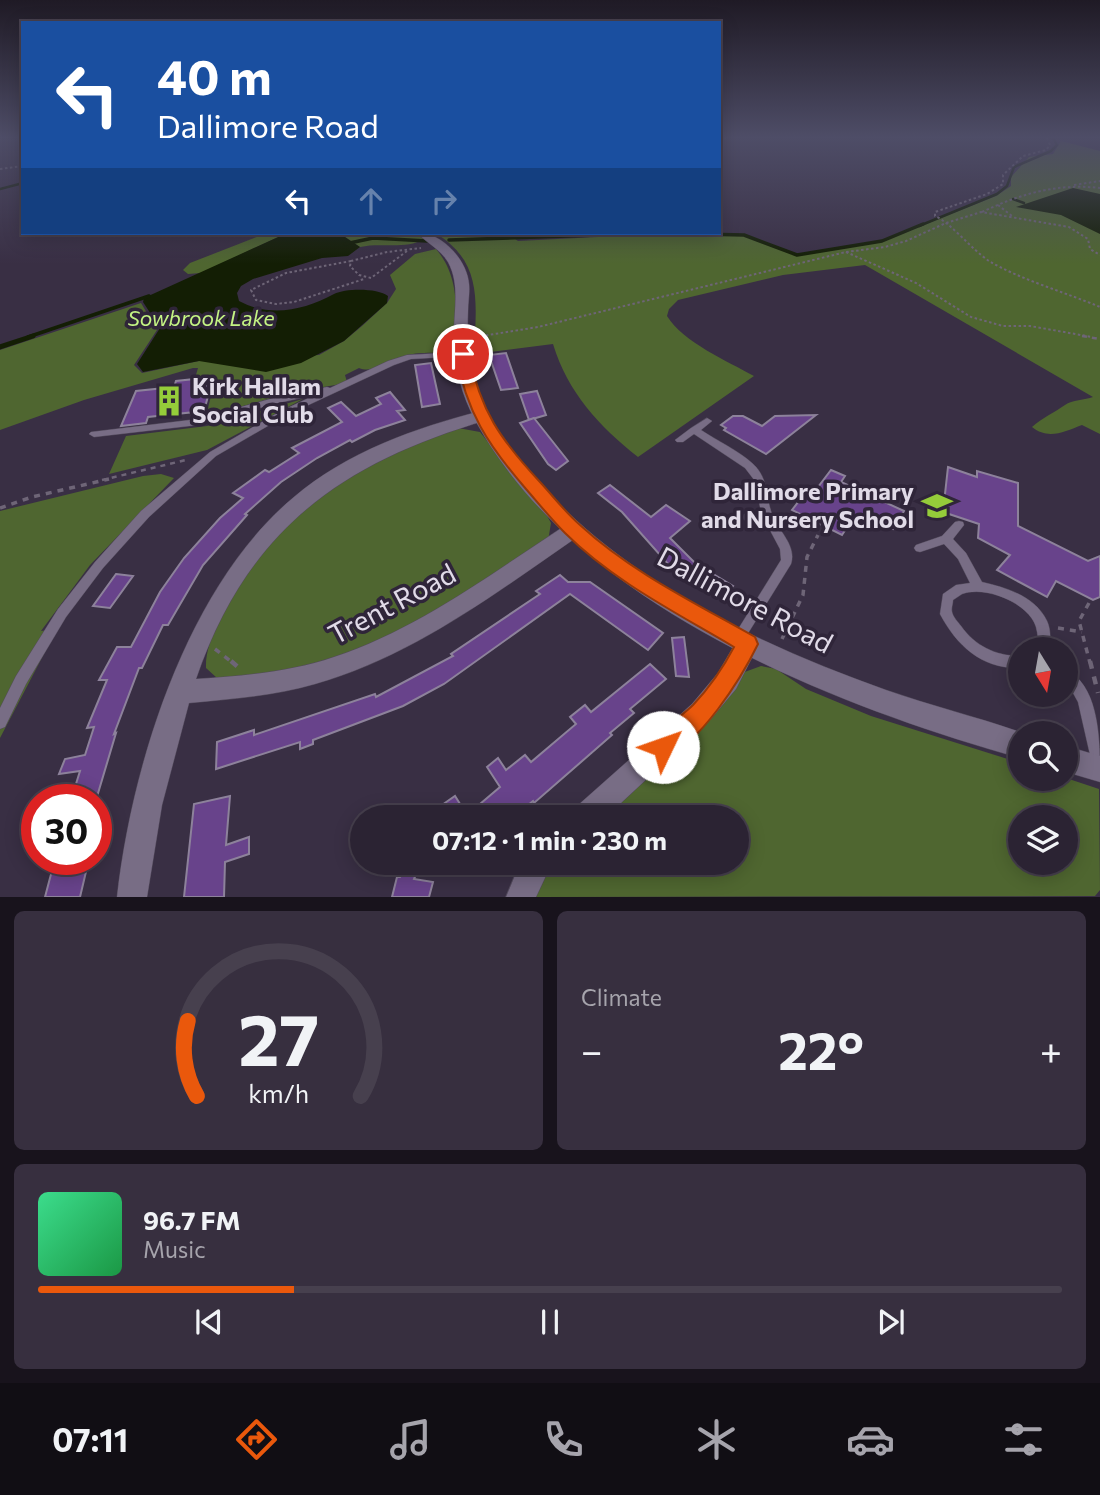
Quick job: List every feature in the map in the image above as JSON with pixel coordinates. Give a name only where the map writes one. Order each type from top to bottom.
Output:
[{"type":"street","name":"Dallimore Road","points":[[426,235],[450,255],[460,274],[463,284],[463,346],[467,380],[481,416],[512,464],[573,530],[633,577],[743,641],[822,678],[1008,741]]},
{"type":"street","points":[[132,897],[144,822],[163,742],[201,639],[238,571],[275,526],[300,502],[352,466],[379,452],[446,426],[481,416]]},
{"type":"street","name":"Trent Road","points":[[180,692],[235,688],[332,668],[393,643],[526,563],[573,530]]},
{"type":"street","points":[[599,805],[701,712],[727,681],[743,641]]},
{"type":"street","points":[[1078,763],[1100,769]]},
{"type":"street","points":[[521,897],[529,875]]},
{"type":"lane","points":[[0,722],[21,680],[62,613],[99,565],[145,514],[213,454],[282,414],[401,359],[463,346]]},
{"type":"lane","points":[[94,434],[198,422],[277,400],[343,387]]},
{"type":"lane","points":[[680,440],[707,421]]},
{"type":"lane","points":[[694,430],[749,467],[760,480],[767,515],[786,549],[787,561],[743,641]]},
{"type":"lane","points":[[748,517],[767,515]]},
{"type":"lane","points":[[920,548],[946,539],[959,525]]},
{"type":"lane","points":[[946,539],[962,556],[977,585]]},
{"type":"lane","points":[[1008,661],[981,653],[967,643],[948,619],[948,598],[954,591],[977,585],[1007,594],[1028,608],[1042,625],[1046,637]]},
{"type":"lane","points":[[1078,688],[1089,708],[1091,735],[1100,769]]},
{"type":"path","points":[[1003,180],[1003,184],[987,194],[935,212],[935,216],[942,219],[970,248],[993,262],[1100,307]]},
{"type":"path","points":[[463,346],[846,253],[885,247],[1020,195],[1100,181]]},
{"type":"path","points":[[1067,186],[1100,188]]},
{"type":"path","points":[[996,205],[1012,216]]},
{"type":"path","points":[[981,212],[1069,227],[1088,239],[1090,249],[1100,255]]},
{"type":"path","points":[[407,251],[377,275],[364,279],[349,287],[334,289],[288,305],[268,305],[256,300],[251,290],[261,283],[320,265],[387,252],[407,251]]},
{"type":"path","points":[[846,253],[916,283],[971,317],[1003,326],[1030,326],[1100,339]]},
{"type":"path","points":[[351,261],[350,266],[364,279]]},
{"type":"path","points":[[0,508],[213,454]]},
{"type":"path","points":[[776,657],[803,595],[805,566],[818,535]]},
{"type":"path","points":[[1089,603],[1079,621],[1100,698]]},
{"type":"path","points":[[1042,625],[1083,632]]},
{"type":"path","points":[[201,639],[238,667],[235,688]]},
{"type":"green space","points":[[1011,180],[1100,180],[1100,434],[1082,425],[1050,434],[1032,427],[1068,403],[1093,397],[865,265],[783,275],[678,300],[669,309],[667,316],[674,325],[706,350],[754,376],[638,457],[610,433],[586,407],[567,378],[553,344],[474,354],[474,286],[462,257],[451,244],[438,235],[509,235],[518,241],[637,235],[745,236],[797,256],[883,241],[996,196],[1011,186]]},
{"type":"green space","points":[[262,235],[283,235],[201,273],[188,274],[183,270],[190,263]]},
{"type":"green space","points":[[342,235],[417,235],[424,239],[401,245],[360,247]]},
{"type":"green space","points":[[436,249],[449,271],[455,294],[456,345],[448,351],[413,354],[372,369],[359,368],[345,375],[347,382],[341,384],[295,392],[206,416],[214,384],[193,385],[198,368],[193,368],[84,400],[0,430],[0,350],[141,303],[157,330],[134,365],[142,373],[199,361],[319,355],[344,341],[387,303],[396,289],[390,275],[415,254]]},
{"type":"green space","points":[[303,399],[207,450],[109,474],[126,436],[207,426]]},
{"type":"green space","points":[[458,428],[480,432],[545,512],[551,523],[548,541],[409,627],[351,655],[323,665],[257,677],[217,678],[206,668],[208,648],[228,602],[260,555],[295,516],[327,490],[391,451]]},
{"type":"green space","points":[[161,474],[174,478],[90,565],[41,631],[57,629],[0,738],[0,511]]},
{"type":"green space","points":[[761,666],[776,669],[806,689],[871,716],[1008,759],[1008,791],[1078,791],[1078,782],[1099,789],[1100,890],[1095,896],[535,897],[540,884],[548,875],[749,875],[749,805],[619,805],[686,742],[742,673]]},
{"type":"water","points":[[1073,188],[1100,194],[1100,234],[1061,215],[1016,207]]},
{"type":"water","name":"Sowbrook Lake","points":[[283,235],[342,235],[360,247],[348,256],[322,258],[253,279],[241,286],[237,293],[239,301],[263,309],[287,310],[346,291],[377,291],[388,296],[387,303],[344,341],[301,363],[266,372],[199,361],[143,372],[137,364],[160,328],[143,302],[144,298]]},
{"type":"building","points":[[506,353],[518,388],[501,390],[489,355]]},
{"type":"building","points":[[431,363],[440,404],[422,407],[415,365]]},
{"type":"building","name":"Kirk Hallam Social Club","points":[[195,379],[192,387],[211,385],[204,411],[148,417],[146,423],[121,426],[136,391],[174,387],[176,381]]},
{"type":"building","points":[[537,391],[546,415],[529,420],[520,394]]},
{"type":"building","points":[[390,392],[405,410],[397,411],[405,420],[375,430],[352,442],[350,440],[281,482],[245,514],[247,515],[203,565],[168,625],[163,625],[142,668],[139,668],[114,734],[116,733],[101,784],[76,784],[80,771],[59,774],[65,759],[85,755],[94,727],[87,728],[107,680],[99,680],[117,647],[131,647],[160,592],[184,558],[220,518],[243,498],[233,493],[265,470],[269,472],[299,453],[292,448],[342,422],[328,408],[341,402],[356,416],[381,404],[376,398]]},
{"type":"building","points":[[816,415],[766,454],[724,430],[726,428],[721,425],[733,416],[743,416],[762,426],[775,416]]},
{"type":"building","points":[[534,418],[568,461],[556,470],[548,464],[520,423]]},
{"type":"building","points":[[948,467],[977,477],[977,471],[1018,483],[1018,526],[1088,561],[1100,556],[1100,597],[1093,600],[1056,581],[1047,597],[997,570],[1010,555],[978,538],[979,524],[943,512]]},
{"type":"building","points":[[831,470],[845,476],[841,482],[904,511],[893,529],[874,520],[871,526],[853,518],[842,535],[792,510],[809,488],[815,491]]},
{"type":"building","points":[[610,485],[651,517],[666,505],[690,521],[670,538],[695,563],[733,586],[723,598],[668,564],[622,512],[598,493]]},
{"type":"building","points":[[116,574],[133,576],[110,608],[93,606]]},
{"type":"building","points":[[560,575],[568,582],[590,582],[663,633],[648,650],[570,594],[444,684],[403,706],[313,740],[313,744],[300,749],[300,742],[216,769],[217,742],[254,730],[254,735],[375,694],[376,697],[453,656],[451,654],[540,594],[536,591]]},
{"type":"building","points":[[684,637],[689,677],[676,676],[672,638]]},
{"type":"building","points":[[650,664],[666,679],[630,709],[634,713],[610,733],[612,735],[534,803],[479,805],[500,787],[487,767],[498,758],[506,770],[525,755],[531,762],[576,724],[570,717],[585,705],[591,712]]},
{"type":"building","points":[[230,796],[226,845],[249,837],[249,854],[225,862],[224,897],[184,897],[194,804]]},
{"type":"building","points":[[455,796],[461,805],[442,805]]},
{"type":"building","points":[[51,875],[85,875],[80,897],[45,897]]},
{"type":"building","points":[[416,875],[414,879],[433,882],[429,897],[392,897],[397,877]]},
{"type":"waterway","points":[[919,226],[997,194],[1007,186],[1009,180]]},
{"type":"waterway","points":[[0,189],[21,184]]},
{"type":"waterway","points":[[1013,199],[1024,203]]},
{"type":"waterway","points":[[721,234],[744,235],[797,255],[882,241],[923,224]]},
{"type":"waterway","points":[[449,240],[597,235]]},
{"type":"waterway","points":[[345,244],[373,238],[427,241]]},
{"type":"waterway","points":[[28,337],[149,296]]},
{"type":"waterway","points":[[0,347],[33,336]]},
{"type":"place","name":"Kirk Hallam Social Club","points":[[169,401]]},
{"type":"place","name":"Dallimore Primary and Nursery School","points":[[937,506]]},
{"type":"route","points":[[463,354],[467,380],[481,416],[499,448],[573,530],[633,577],[747,644],[727,681],[701,712],[663,747]]}]
